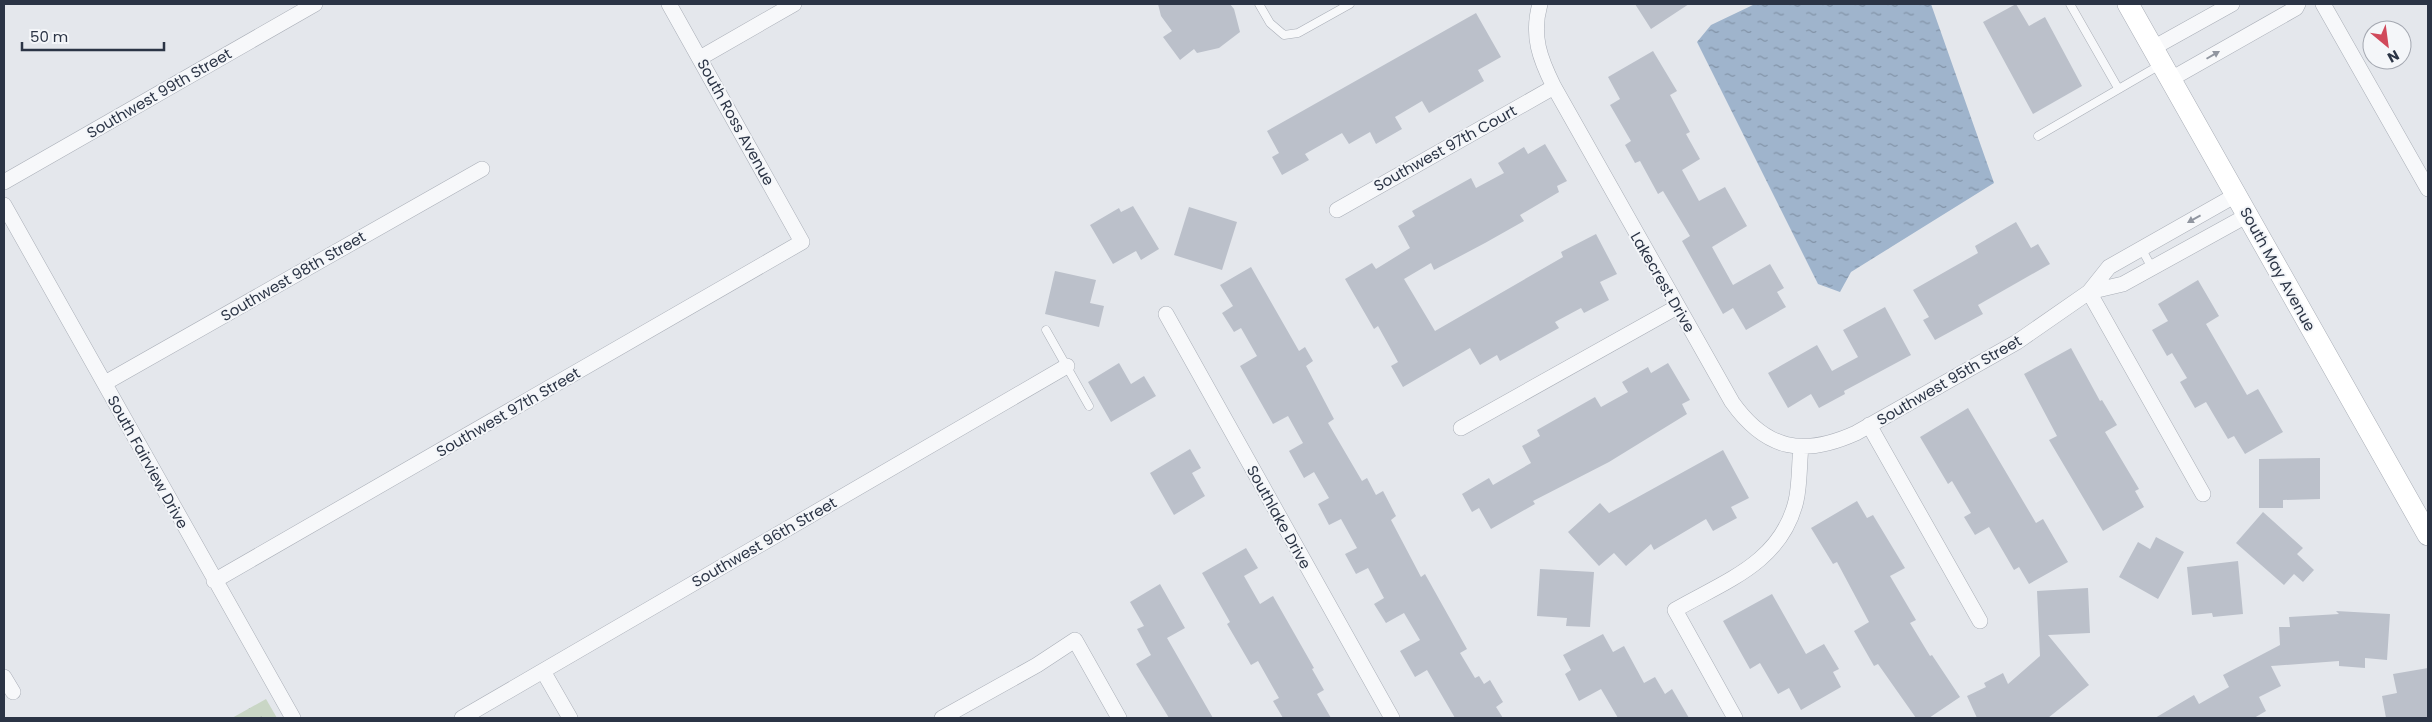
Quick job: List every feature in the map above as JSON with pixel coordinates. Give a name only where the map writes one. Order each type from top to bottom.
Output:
[{"type":"main road","name":"South May Avenue","points":[[2128,4],[2428,535]]},
{"type":"street","name":"Southwest 99th Street","points":[[4,182],[315,4]]},
{"type":"street","name":"South Ross Avenue","points":[[669,4],[802,242]]},
{"type":"street","points":[[700,58],[794,4]]},
{"type":"street","points":[[1540,4],[1536,25],[1536,44],[1554,87]]},
{"type":"street","points":[[2162,64],[2232,4]]},
{"type":"street","points":[[2162,64],[2296,8],[2298,4]]},
{"type":"street","points":[[2323,4],[2428,189]]},
{"type":"street","name":"Southwest 97th Court","points":[[1337,210],[1554,87]]},
{"type":"street","name":"Lakecrest Drive","points":[[1554,87],[1677,307],[1745,419],[1759,432],[1779,441],[1800,447]]},
{"type":"street","name":"Southwest 98th Street","points":[[105,383],[482,169]]},
{"type":"street","name":"Southwest 95th Street","points":[[1800,447],[1834,442],[1869,425],[2017,342],[2089,292],[2109,267],[2236,194]]},
{"type":"street","name":"South Fairview Drive","points":[[4,205],[214,581],[293,718]]},
{"type":"street","name":"Southwest 95th Street","points":[[2089,292],[2123,284],[2248,214]]},
{"type":"street","name":"Southwest 97th Street","points":[[214,581],[802,242]]},
{"type":"street","points":[[2089,292],[2203,494]]},
{"type":"street","points":[[1462,428],[1677,307]]},
{"type":"street","name":"Southlake Drive","points":[[1166,314],[1392,718]]},
{"type":"street","name":"Southwest 96th Street","points":[[462,718],[1067,366]]},
{"type":"street","points":[[1869,425],[1980,621]]},
{"type":"street","points":[[1735,718],[1675,610],[1751,567],[1769,553],[1782,536],[1794,508],[1800,447]]},
{"type":"street","points":[[942,718],[1037,665],[1075,640],[1119,718]]},
{"type":"street","points":[[543,671],[570,718]]},
{"type":"street","points":[[4,677],[12,692]]},
{"type":"lane","points":[[1259,4],[1270,23],[1284,35],[1298,33],[1350,4]]},
{"type":"lane","points":[[1330,4],[1335,12]]},
{"type":"lane","points":[[2070,4],[2118,88]]},
{"type":"lane","points":[[2038,136],[2162,64]]},
{"type":"lane","points":[[2141,248],[2152,268]]},
{"type":"lane","points":[[1046,330],[1089,406]]},
{"type":"green space","points":[[266,699],[277,718],[232,718]]},
{"type":"water","points":[[1755,4],[1931,4],[1994,183],[1851,272],[1840,292],[1818,284],[1697,42],[1711,25]]},
{"type":"building","points":[[1158,4],[1230,4],[1234,9],[1240,32],[1219,48],[1197,53],[1194,49],[1180,60],[1163,37],[1172,31],[1161,16]]},
{"type":"building","points":[[1635,4],[1689,4],[1651,29]]},
{"type":"building","points":[[2016,4],[2029,26],[2045,17],[2082,86],[2033,114],[1983,22]]},
{"type":"building","points":[[1476,13],[1501,57],[1478,70],[1484,81],[1429,113],[1422,101],[1395,117],[1402,129],[1376,144],[1370,132],[1349,144],[1342,133],[1305,154],[1309,160],[1282,175],[1272,157],[1279,153],[1267,131]]},
{"type":"building","points":[[1653,51],[1677,91],[1670,95],[1690,132],[1686,134],[1700,159],[1682,170],[1699,201],[1725,187],[1747,226],[1712,247],[1733,285],[1770,264],[1784,288],[1777,292],[1786,307],[1746,330],[1733,308],[1723,314],[1682,241],[1690,236],[1663,191],[1658,194],[1640,161],[1635,163],[1625,145],[1631,141],[1610,105],[1620,99],[1608,77]]},
{"type":"building","points":[[1545,144],[1567,181],[1557,186],[1559,192],[1520,215],[1524,221],[1485,243],[1434,270],[1431,263],[1404,279],[1435,331],[1563,257],[1561,252],[1596,234],[1617,274],[1600,282],[1609,300],[1584,313],[1581,308],[1555,322],[1559,328],[1500,361],[1497,355],[1480,365],[1470,348],[1403,387],[1391,366],[1398,362],[1378,326],[1374,329],[1345,279],[1372,263],[1376,269],[1410,248],[1398,226],[1415,216],[1412,211],[1471,178],[1476,188],[1504,173],[1498,163],[1524,147],[1528,154]]},
{"type":"building","points":[[1133,206],[1159,249],[1141,260],[1136,251],[1113,264],[1090,225],[1119,208],[1121,212]]},
{"type":"building","points":[[1189,207],[1237,222],[1222,270],[1174,255]]},
{"type":"building","points":[[2016,222],[2031,248],[2038,244],[2050,264],[1978,305],[1983,314],[1935,340],[1923,320],[1929,317],[1913,290],[1978,253],[1975,246]]},
{"type":"building","points":[[1251,267],[1299,351],[1305,347],[1313,361],[1306,366],[1334,419],[1328,423],[1362,481],[1367,478],[1376,495],[1383,491],[1396,516],[1391,520],[1421,577],[1425,574],[1467,649],[1460,653],[1475,678],[1479,676],[1484,684],[1490,680],[1503,702],[1496,707],[1503,718],[1455,718],[1427,670],[1415,677],[1400,651],[1420,640],[1404,613],[1386,623],[1374,604],[1384,598],[1368,568],[1356,574],[1345,554],[1357,548],[1341,519],[1329,525],[1318,504],[1329,498],[1314,472],[1304,478],[1289,451],[1303,443],[1288,416],[1273,424],[1240,366],[1257,356],[1241,328],[1234,332],[1222,313],[1233,306],[1220,285]]},
{"type":"building","points":[[1055,271],[1096,280],[1090,303],[1104,306],[1099,327],[1045,314]]},
{"type":"building","points":[[2198,280],[2219,316],[2206,324],[2247,395],[2258,389],[2283,432],[2245,454],[2234,436],[2228,439],[2206,402],[2195,408],[2180,382],[2187,378],[2172,353],[2167,356],[2152,330],[2168,321],[2158,304]]},
{"type":"building","points":[[1885,307],[1911,355],[1844,391],[1845,394],[1819,408],[1811,394],[1788,408],[1768,373],[1817,345],[1832,371],[1858,357],[1843,330]]},
{"type":"building","points":[[2071,348],[2100,401],[2102,400],[2117,425],[2105,432],[2139,489],[2135,491],[2144,507],[2103,531],[2049,440],[2057,436],[2024,374]]},
{"type":"building","points":[[1119,363],[1131,384],[1144,376],[1156,396],[1111,422],[1088,382]]},
{"type":"building","points":[[1668,363],[1690,400],[1682,404],[1687,414],[1609,462],[1533,501],[1535,504],[1491,529],[1479,508],[1472,512],[1462,494],[1489,478],[1493,485],[1531,463],[1522,446],[1540,436],[1537,430],[1595,397],[1601,407],[1628,392],[1622,382],[1648,367],[1651,373]]},
{"type":"building","points":[[1968,408],[2036,523],[2043,519],[2068,562],[2029,584],[2019,567],[2014,570],[1989,527],[1975,535],[1964,517],[1971,513],[1952,481],[1948,484],[1920,437]]},
{"type":"building","points":[[1190,449],[1201,468],[1192,473],[1205,496],[1174,515],[1150,473]]},
{"type":"building","points":[[1723,450],[1749,498],[1731,507],[1737,518],[1713,531],[1706,519],[1654,550],[1651,544],[1626,566],[1614,553],[1599,566],[1568,532],[1600,503],[1609,513]]},
{"type":"building","points":[[2320,458],[2320,499],[2283,500],[2283,508],[2259,508],[2259,459]]},
{"type":"building","points":[[1857,501],[1867,518],[1873,515],[1905,568],[1890,576],[1916,620],[1910,623],[1930,656],[1932,655],[1960,697],[1929,718],[1916,718],[1878,664],[1874,666],[1854,631],[1869,622],[1837,562],[1833,564],[1811,528]]},
{"type":"building","points":[[2263,512],[2303,548],[2297,554],[2314,570],[2303,582],[2294,574],[2284,585],[2236,543]]},
{"type":"building","points":[[2156,537],[2184,552],[2158,599],[2119,577],[2138,542],[2150,549]]},
{"type":"building","points":[[1246,548],[1258,568],[1244,576],[1260,604],[1273,596],[1314,668],[1312,669],[1324,690],[1317,694],[1331,718],[1283,718],[1273,701],[1279,698],[1258,661],[1251,665],[1227,624],[1230,622],[1202,573]]},
{"type":"building","points":[[2238,561],[2243,614],[2213,617],[2212,613],[2192,615],[2187,567]]},
{"type":"building","points":[[1540,569],[1594,572],[1590,627],[1566,626],[1567,618],[1537,616]]},
{"type":"building","points":[[1160,584],[1185,628],[1167,638],[1213,718],[1169,718],[1136,664],[1151,655],[1137,629],[1144,626],[1130,602]]},
{"type":"building","points":[[2088,588],[2090,633],[2048,635],[2089,685],[2048,718],[1977,718],[1967,696],[1986,687],[1984,683],[2003,673],[2008,684],[2040,656],[2037,591]]},
{"type":"building","points":[[1772,594],[1806,654],[1824,644],[1839,669],[1833,672],[1841,687],[1801,710],[1789,688],[1778,694],[1760,663],[1750,669],[1723,621]]},
{"type":"building","points":[[2336,611],[2390,614],[2387,660],[2365,658],[2365,668],[2339,666],[2339,661],[2271,666],[2281,686],[2259,697],[2266,711],[2254,718],[2155,718],[2194,695],[2199,704],[2229,687],[2223,675],[2280,645],[2279,627],[2290,627],[2289,617],[2339,614]]},
{"type":"building","points":[[1603,634],[1613,652],[1624,646],[1644,683],[1655,677],[1665,694],[1672,689],[1689,718],[1618,718],[1601,689],[1579,701],[1565,674],[1571,670],[1563,655]]},
{"type":"building","points":[[2428,668],[2428,718],[2386,718],[2382,696],[2397,693],[2393,674]]}]
